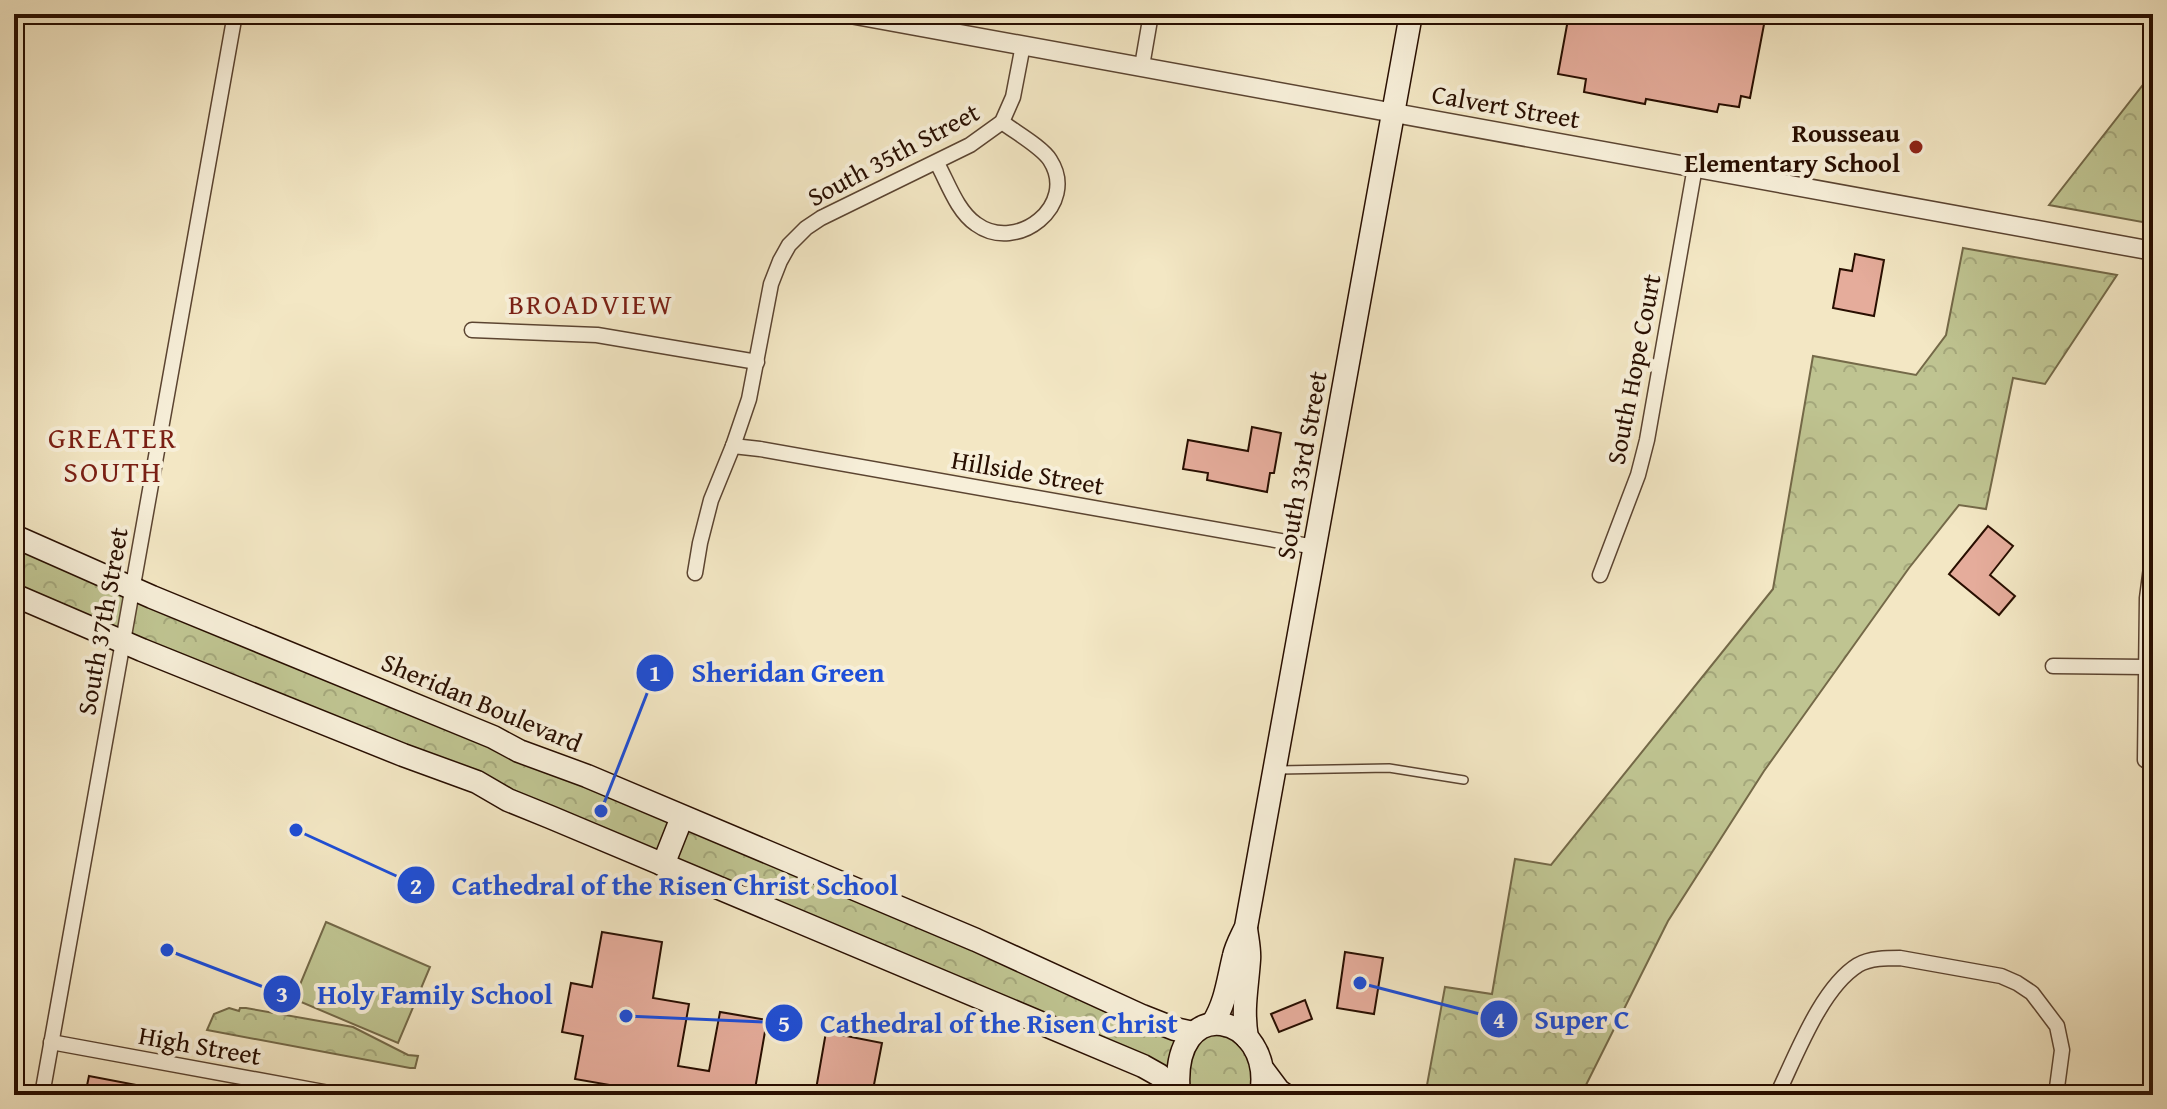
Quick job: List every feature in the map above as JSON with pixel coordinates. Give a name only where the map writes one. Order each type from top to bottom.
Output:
[{"type":"main road","name":"South 33rd Street","points":[[1179,1094],[1180,1061],[1184,1047],[1203,1028],[1224,999],[1234,953],[1246,927],[1411,14]]},
{"type":"main road","name":"Sheridan Boulevard","points":[[14,536],[976,940],[1151,1020],[1203,1028],[1235,1028],[1247,1038]]},
{"type":"main road","points":[[14,595],[403,755],[477,782],[508,800],[1143,1066],[1159,1075],[1179,1094]]},
{"type":"main road","points":[[663,865],[682,817]]},
{"type":"main road","name":"South 33rd Street","points":[[1246,927],[1249,958],[1244,1019],[1247,1038]]},
{"type":"main road","points":[[1247,1038],[1264,1071],[1285,1095]]},
{"type":"main road","points":[[1261,1095],[1264,1071]]},
{"type":"street","name":"South 37th Street","points":[[42,1095],[235,14]]},
{"type":"street","name":"Calvert Street","points":[[850,14],[2153,251]]},
{"type":"street","points":[[1142,66],[1151,14]]},
{"type":"street","name":"South 35th Street","points":[[695,573],[711,500],[749,399],[771,284],[789,245],[821,218],[937,163],[1002,122],[1013,97],[1023,45]]},
{"type":"street","points":[[937,163],[963,211],[976,224],[1003,234],[1032,227],[1053,205],[1057,194],[1057,176],[1050,159],[1002,122]]},
{"type":"street","name":"South Hope Court","points":[[1600,575],[1638,475],[1647,440],[1695,167]]},
{"type":"street","points":[[472,330],[597,335],[757,362]]},
{"type":"street","name":"Hillside Street","points":[[733,446],[1315,547]]},
{"type":"street","points":[[2145,760],[2147,598],[2153,552]]},
{"type":"street","points":[[2053,666],[2146,667]]},
{"type":"street","points":[[1777,1095],[1821,1005],[1835,986],[1861,963],[1900,958],[2001,976],[2032,993],[2057,1026],[2062,1050],[2056,1095]]},
{"type":"street","name":"High Street","points":[[51,1042],[340,1095]]},
{"type":"lane","points":[[1273,770],[1389,768],[1464,780]]},
{"type":"green space","points":[[2153,72],[2153,207],[2142,222],[2049,205]]},
{"type":"green space","points":[[1963,248],[2117,275],[2045,384],[2013,378],[1986,509],[1959,505],[1909,568],[1764,771],[1668,921],[1581,1095],[1442,1095],[1427,1085],[1445,987],[1492,994],[1515,859],[1551,865],[1773,589],[1813,356],[1916,375],[1946,335]]},
{"type":"green space","points":[[14,536],[1160,1024],[1220,1024],[1285,1095],[1179,1095],[1172,1086],[14,595]]},
{"type":"green space","points":[[326,922],[430,967],[398,1043],[294,999]]},
{"type":"green space","points":[[229,1008],[239,1011],[246,1008],[353,1027],[408,1055],[418,1056],[415,1068],[207,1030],[214,1014]]},
{"type":"building","name":"Rousseau Elementary School","points":[[1569,14],[1766,14],[1750,98],[1741,96],[1739,107],[1719,104],[1717,112],[1646,99],[1645,104],[1584,92],[1586,79],[1558,74]]},
{"type":"building","points":[[1855,254],[1884,260],[1874,316],[1833,308],[1840,269],[1852,271]]},
{"type":"building","points":[[1252,427],[1281,433],[1274,473],[1270,473],[1267,492],[1207,480],[1208,473],[1183,469],[1188,440],[1248,451]]},
{"type":"building","points":[[1988,526],[2013,546],[1990,575],[2015,596],[1999,615],[1949,574]]},
{"type":"building","points":[[602,932],[662,942],[653,998],[689,1004],[678,1066],[709,1071],[720,1012],[767,1020],[754,1095],[667,1095],[575,1079],[583,1036],[562,1032],[571,983],[592,987]]},
{"type":"building","points":[[1345,952],[1383,958],[1374,1014],[1337,1008]]},
{"type":"building","points":[[1305,1000],[1312,1019],[1279,1032],[1271,1014]]},
{"type":"building","points":[[826,1032],[882,1043],[872,1095],[815,1095]]},
{"type":"building","points":[[89,1076],[147,1087],[146,1095],[85,1095]]},
{"type":"place","name":"Rousseau Elementary School","points":[[1916,147]]},
{"type":"place","name":"Sheridan Green","points":[[601,811]]},
{"type":"place","name":"Cathedral of the Risen Christ School","points":[[296,830]]},
{"type":"place","name":"Holy Family School","points":[[167,950]]},
{"type":"place","name":"Super C","points":[[1360,983]]},
{"type":"place","name":"Cathedral of the Risen Christ","points":[[626,1016]]},
{"type":"district","name":"BROADVIEW","points":[[591,303]]},
{"type":"district","name":"GREATER SOUTH","points":[[113,454]]}]
